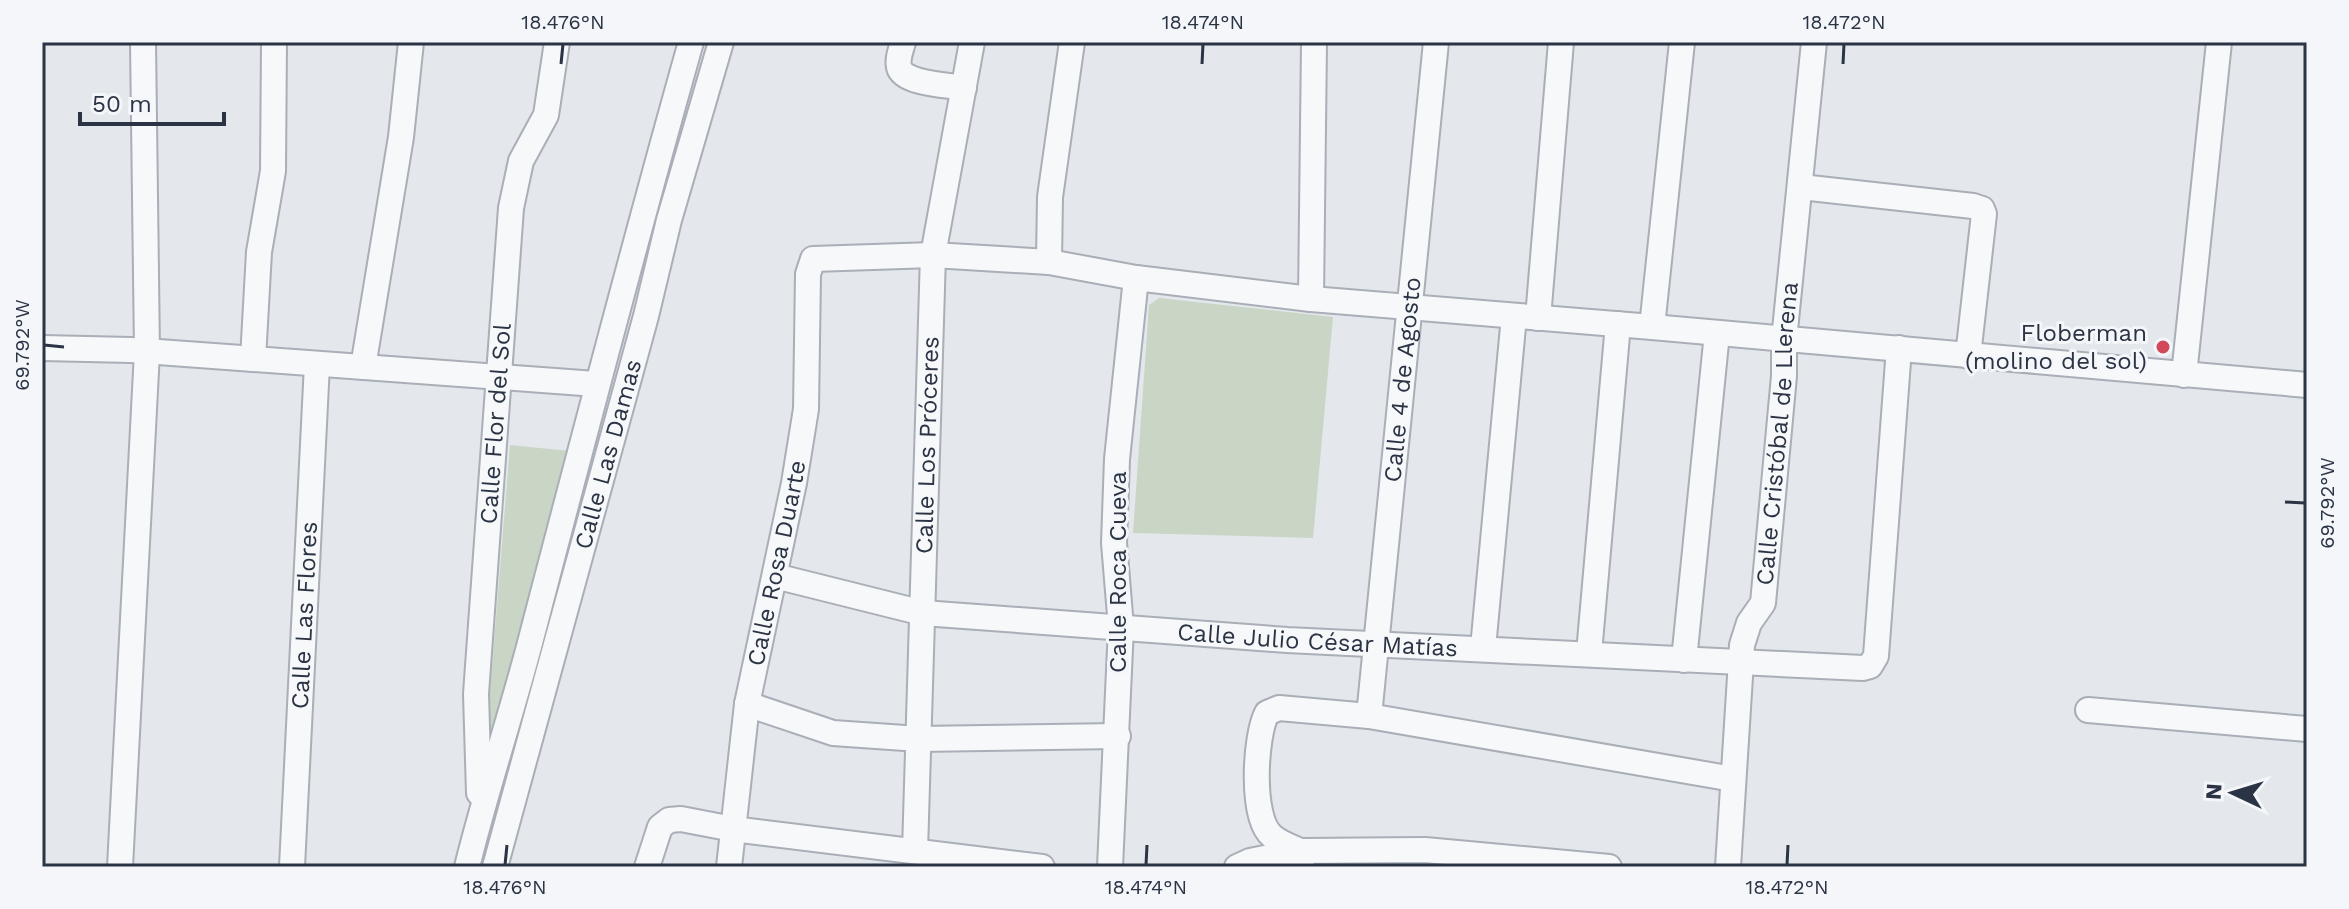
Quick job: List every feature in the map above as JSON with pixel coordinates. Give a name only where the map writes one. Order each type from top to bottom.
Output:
[{"type":"street","points":[[120,867],[147,352],[143,42]]},
{"type":"street","points":[[253,359],[259,252],[273,171],[274,42]]},
{"type":"street","points":[[363,367],[401,137],[411,42]]},
{"type":"street","name":"Calle Flor del Sol","points":[[480,816],[476,694],[511,208],[521,161],[546,115],[557,42]]},
{"type":"street","name":"Calle Las Damas","points":[[467,867],[691,42]]},
{"type":"street","points":[[903,42],[898,63],[900,72],[908,79],[964,88]]},
{"type":"street","name":"Calle Los Próceres","points":[[915,851],[933,255],[972,42]]},
{"type":"street","points":[[1049,262],[1050,197],[1072,42]]},
{"type":"street","points":[[1311,299],[1314,42]]},
{"type":"street","name":"Calle 4 de Agosto","points":[[1369,716],[1436,42]]},
{"type":"street","points":[[1483,648],[1561,42]]},
{"type":"street","points":[[1652,327],[1682,42]]},
{"type":"street","name":"Calle Cristóbal de Llerena","points":[[1728,867],[1742,645],[1749,623],[1763,603],[1784,376],[1784,340],[1814,42]]},
{"type":"street","points":[[2184,375],[2219,42]]},
{"type":"street","name":"Calle Las Damas","points":[[495,867],[646,316],[716,43]]},
{"type":"street","points":[[1801,187],[1982,209],[1984,214],[1968,356]]},
{"type":"street","points":[[643,212],[669,220]]},
{"type":"street","points":[[933,255],[1049,262],[1136,278],[1311,299],[2307,385]]},
{"type":"street","name":"Calle Rosa Duarte","points":[[729,867],[747,704],[806,409],[808,274],[813,259],[933,255]]},
{"type":"street","name":"Calle Roca Cueva","points":[[1110,867],[1121,627],[1114,543],[1116,487],[1136,278]]},
{"type":"street","points":[[1589,653],[1618,324]]},
{"type":"street","points":[[1684,660],[1717,333]]},
{"type":"street","points":[[42,348],[147,352],[596,384]]},
{"type":"street","name":"Calle Julio César Matías","points":[[775,576],[923,613],[1287,640],[1863,668],[1870,666],[1876,656],[1899,348]]},
{"type":"street","name":"Calle Las Flores","points":[[292,867],[317,364]]},
{"type":"street","points":[[747,704],[833,733],[919,739],[1118,736]]},
{"type":"street","points":[[1301,859],[1271,836],[1258,807],[1260,726],[1267,713],[1279,708],[1369,716],[1733,779]]},
{"type":"street","points":[[2088,710],[2307,729]]},
{"type":"street","points":[[647,867],[660,827],[669,820],[681,819],[878,856],[915,851],[1042,867]]},
{"type":"street","points":[[1243,864],[1425,850],[1609,867]]},
{"type":"green space","points":[[1159,298],[1333,317],[1313,538],[1133,533],[1149,305]]},
{"type":"green space","points":[[510,445],[570,451],[490,731],[487,729]]},
{"type":"place","name":"Floberman (molino del sol)","points":[[2163,347]]}]
